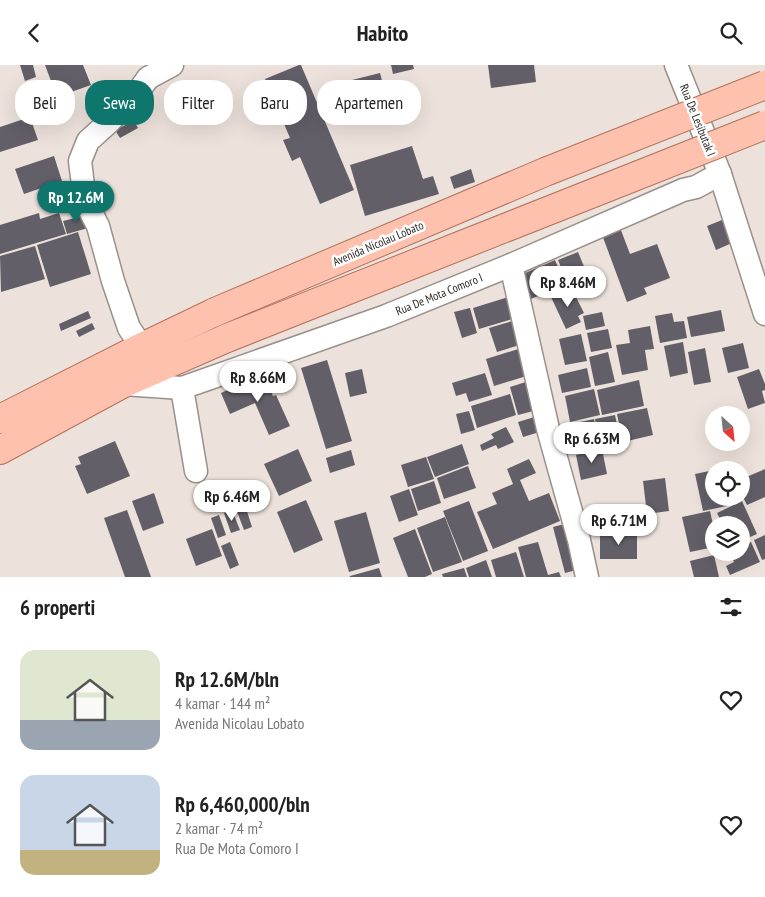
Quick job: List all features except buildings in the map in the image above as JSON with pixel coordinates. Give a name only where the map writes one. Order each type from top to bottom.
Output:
[{"type":"main road","name":"Avenida Nicolau Lobato","points":[[0,419],[215,312],[545,172],[765,85]]},
{"type":"main road","points":[[0,450],[122,384],[227,338],[765,125]]},
{"type":"street","points":[[142,347],[129,328],[113,281],[98,226],[86,201],[80,161],[88,141],[138,92],[148,78],[172,65]]},
{"type":"street","name":"Rua De Lesibutak I","points":[[676,65],[720,175]]},
{"type":"street","points":[[720,175],[765,314]]},
{"type":"street","name":"Rua De Mota Comoro I","points":[[122,384],[182,388],[386,316],[511,265],[683,190],[696,187],[720,175]]},
{"type":"street","points":[[511,265],[548,429],[579,539],[587,577]]},
{"type":"street","points":[[182,388],[196,471]]}]
